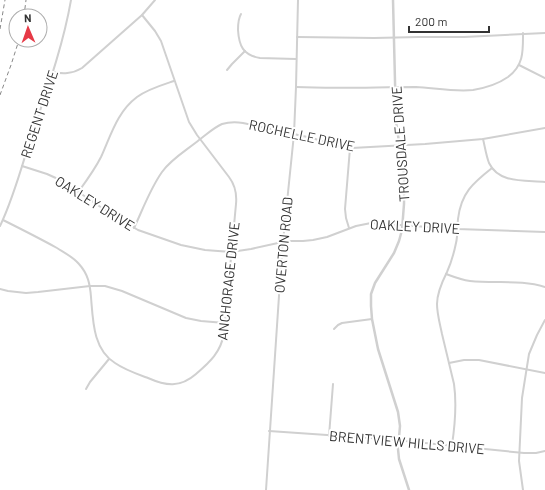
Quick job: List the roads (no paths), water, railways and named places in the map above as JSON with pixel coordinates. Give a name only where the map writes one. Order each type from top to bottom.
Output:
[{"type":"street","name":"REGENT DRIVE","points":[[0,226],[22,166],[62,41],[71,0]]},
{"type":"street","points":[[52,72],[66,74],[73,73],[81,69],[142,15],[155,0]]},
{"type":"street","name":"OVERTON ROAD","points":[[266,490],[283,242],[294,134],[298,0]]},
{"type":"street","name":"TROUSDALE DRIVE","points":[[394,0],[396,122],[402,162],[404,200],[402,224],[397,247],[373,288],[371,301],[372,319],[381,359],[398,412],[400,426],[398,453],[409,490]]},
{"type":"street","points":[[241,14],[238,20],[238,37],[240,44],[249,55],[260,58],[296,59]]},
{"type":"street","name":"ANCHORAGE DRIVE","points":[[3,220],[76,260],[85,272],[90,286],[96,339],[101,350],[109,359],[120,367],[159,383],[170,385],[191,378],[208,364],[217,353],[222,342],[225,323],[236,200],[235,188],[228,175],[200,139],[187,118],[160,39],[152,26],[142,15]]},
{"type":"street","points":[[297,38],[464,38],[545,33]]},
{"type":"street","points":[[296,87],[396,87],[433,88],[461,91],[476,90],[490,86],[512,74],[519,65],[522,55],[523,34]]},
{"type":"street","points":[[227,70],[245,51]]},
{"type":"street","points":[[519,65],[545,78]]},
{"type":"street","points":[[79,192],[95,167],[117,121],[125,108],[144,92],[174,81]]},
{"type":"street","name":"ROCHELLE DRIVE","points":[[134,228],[161,173],[170,163],[200,139],[218,126],[225,123],[233,122],[247,124],[350,148],[484,139],[545,128]]},
{"type":"street","points":[[484,139],[488,159],[492,168],[499,174],[508,178],[545,182]]},
{"type":"street","points":[[349,228],[345,207],[350,148]]},
{"type":"street","name":"OAKLEY DRIVE","points":[[22,166],[54,176],[134,228],[158,238],[208,251],[231,252],[287,241],[314,240],[371,222],[457,229],[545,232]]},
{"type":"street","points":[[452,445],[456,406],[454,386],[436,305],[438,293],[455,249],[460,208],[465,195],[477,180],[492,168]]},
{"type":"street","points":[[446,274],[470,280],[525,283],[545,287]]},
{"type":"street","points":[[0,289],[26,293],[102,286],[113,288],[186,318],[225,323]]},
{"type":"street","points":[[334,329],[341,324],[372,319]]},
{"type":"street","points":[[523,490],[519,467],[522,398],[529,354],[545,320]]},
{"type":"street","points":[[86,389],[90,381],[109,359]]},
{"type":"street","points":[[449,363],[464,360],[479,360],[545,372]]},
{"type":"street","points":[[329,436],[333,384]]},
{"type":"street","name":"BRENTVIEW HILLS DRIVE","points":[[270,431],[399,440],[532,453],[545,452]]},
{"type":"railway","points":[[0,29],[5,0]]},
{"type":"railway","points":[[25,8],[26,0]]},
{"type":"railway","points":[[0,95],[16,48]]}]
